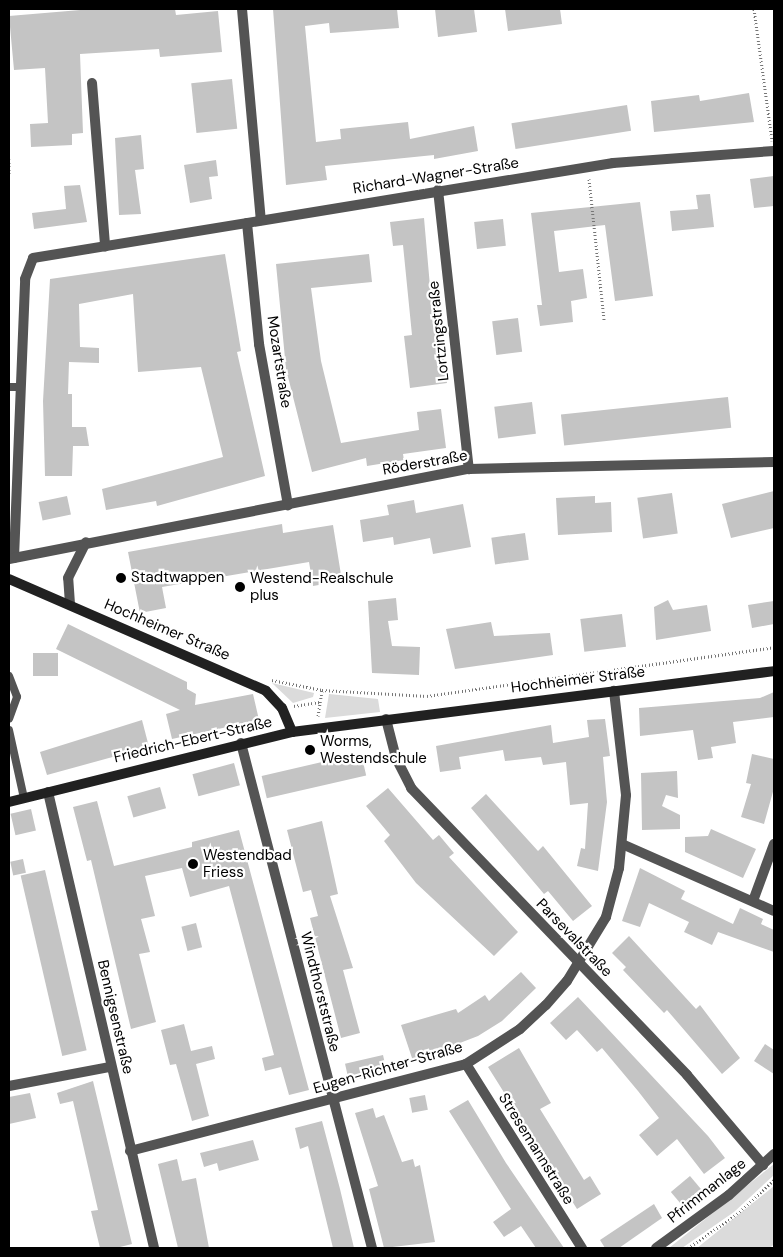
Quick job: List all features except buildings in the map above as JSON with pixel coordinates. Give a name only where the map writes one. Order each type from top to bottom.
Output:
[{"type":"street","points":[[242,9],[261,220]]},
{"type":"street","points":[[92,83],[105,246]]},
{"type":"street","name":"Richard-Wagner-Straße","points":[[20,387],[25,279],[28,264],[36,256],[588,167],[774,151]]},
{"type":"street","name":"Lortzingstraße","points":[[438,190],[469,469]]},
{"type":"street","name":"Mozartstraße","points":[[247,223],[259,344],[288,505]]},
{"type":"street","points":[[11,559],[20,387]]},
{"type":"street","name":"Röderstraße","points":[[11,559],[86,542],[469,469],[774,462]]},
{"type":"street","points":[[70,604],[68,578],[86,542]]},
{"type":"street","name":"Hochheimer Straße","points":[[9,580],[70,604],[254,684],[282,708],[292,732]]},
{"type":"street","name":"Hochheimer Straße","points":[[386,719],[774,671]]},
{"type":"street","name":"Eugen-Richter-Straße","points":[[130,1151],[332,1101],[466,1064],[520,1029],[578,964],[606,917],[622,844],[626,795],[614,691]]},
{"type":"street","name":"Friedrich-Ebert-Straße","points":[[9,802],[241,743],[292,732],[386,719]]},
{"type":"street","name":"Parsevalstraße","points":[[386,719],[396,758],[411,788],[578,964],[687,1075],[763,1165]]},
{"type":"street","name":"Windthorststraße","points":[[241,743],[332,1101],[372,1248]]},
{"type":"street","name":"Bennigsenstraße","points":[[48,792],[110,1067],[154,1248]]},
{"type":"street","points":[[622,844],[774,911]]},
{"type":"street","points":[[753,901],[774,844]]},
{"type":"street","name":"Stresemannstraße","points":[[466,1064],[582,1248]]},
{"type":"street","points":[[9,1086],[110,1067]]},
{"type":"street","name":"Pfrimmanlage","points":[[656,1248],[763,1165],[774,1154]]},
{"type":"lane","points":[[9,387],[20,387]]},
{"type":"lane","points":[[9,676],[17,698],[9,719]]},
{"type":"lane","points":[[9,730],[24,798]]},
{"type":"path","points":[[754,9],[774,151]]},
{"type":"path","points":[[9,159],[9,175]]},
{"type":"path","points":[[588,167],[604,320]]},
{"type":"path","points":[[254,684],[275,680],[322,690],[427,696],[774,647]]},
{"type":"path","points":[[316,729],[322,690]]},
{"type":"path","points":[[282,708],[320,702]]},
{"type":"path","points":[[688,1248],[737,1214],[774,1180]]},
{"type":"shaded area","points":[[272,683],[314,693],[313,697],[293,703]]},
{"type":"shaded area","points":[[329,694],[378,699],[380,712],[325,718]]},
{"type":"shaded area","points":[[774,1164],[774,1175],[734,1212],[682,1248],[669,1248]]},
{"type":"shaded area","points":[[774,1186],[774,1244],[770,1248],[697,1248]]},
{"type":"place","name":"Stadtwappen","points":[[121,578]]},
{"type":"place","name":"Westend-Realschule plus","points":[[240,587]]},
{"type":"place","name":"Worms, Westendschule","points":[[310,750]]},
{"type":"place","name":"Westendbad Friess","points":[[193,864]]}]
